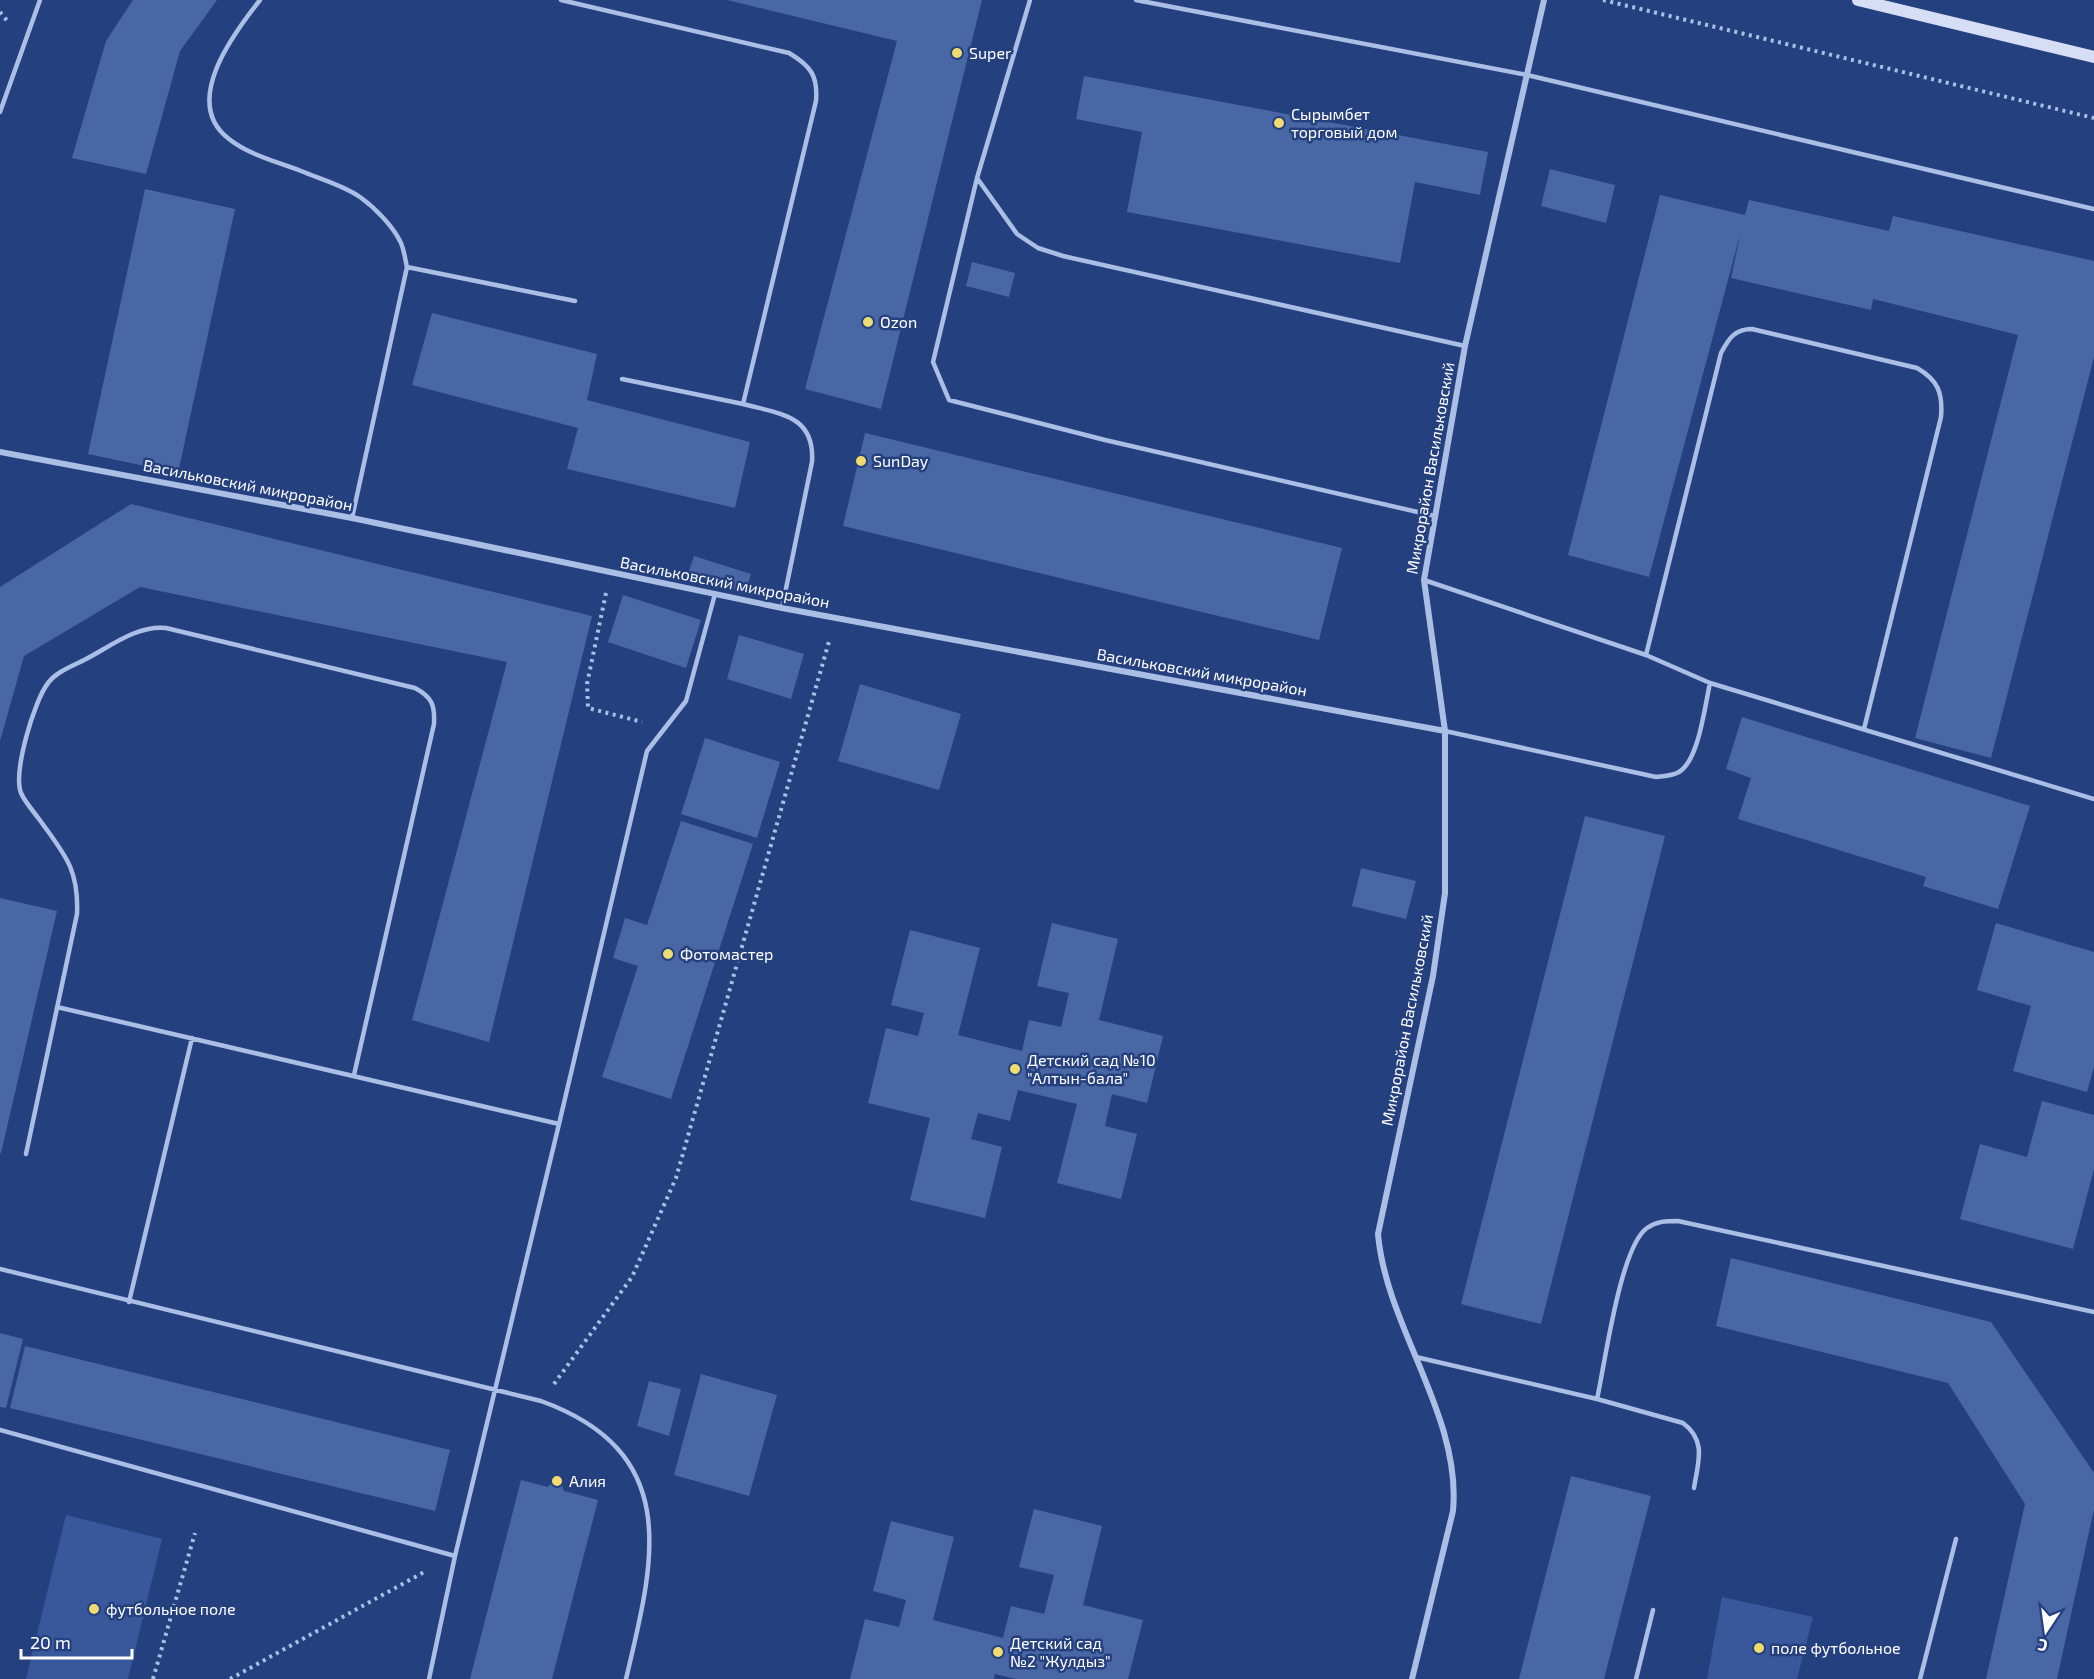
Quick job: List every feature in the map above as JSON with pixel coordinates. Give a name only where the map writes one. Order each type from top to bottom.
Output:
[{"type":"main road","points":[[1858,0],[2094,57]]},
{"type":"street","name":"Микрорайон Васильковский","points":[[1412,1679],[1453,1511],[1455,1491],[1450,1451],[1384,1269],[1378,1234],[1432,976],[1442,921],[1444,893],[1445,731],[1424,580],[1465,346],[1544,0]]},
{"type":"street","name":"Васильковский микрорайон","points":[[0,452],[352,518],[782,608],[1445,731]]},
{"type":"lane","points":[[0,112],[40,0]]},
{"type":"lane","points":[[260,0],[243,22],[211,84],[208,104],[214,124],[230,140],[256,154],[359,196],[382,218],[400,241],[407,267],[352,518]]},
{"type":"lane","points":[[561,0],[789,53],[804,62],[814,72],[817,85],[816,101],[743,404]]},
{"type":"lane","points":[[1030,0],[978,178],[933,362],[949,400],[1105,440],[1435,516]]},
{"type":"lane","points":[[1136,0],[1527,75],[2094,209]]},
{"type":"lane","points":[[978,178],[1017,234],[1038,248],[1063,256],[1465,346]]},
{"type":"lane","points":[[407,267],[575,301]]},
{"type":"lane","points":[[1646,655],[1721,353],[1733,334],[1742,329],[1752,329],[1917,368],[1930,375],[1939,387],[1942,402],[1941,417],[1864,729]]},
{"type":"lane","points":[[622,379],[743,404],[784,415],[797,422],[808,432],[813,445],[812,462],[782,608]]},
{"type":"lane","points":[[1424,580],[1646,655],[1710,682],[2094,799]]},
{"type":"lane","points":[[429,1679],[455,1556],[647,751],[686,701],[715,594]]},
{"type":"lane","points":[[26,1154],[77,914],[77,881],[64,855],[26,802],[19,783],[21,763],[37,705],[49,681],[57,674],[144,629],[155,627],[176,631],[415,688],[426,694],[433,702],[434,724],[354,1075]]},
{"type":"lane","points":[[1445,731],[1656,777],[1670,776],[1681,771],[1694,752],[1710,682]]},
{"type":"lane","points":[[57,1007],[559,1124]]},
{"type":"lane","points":[[129,1302],[192,1038]]},
{"type":"lane","points":[[1597,1399],[1627,1257],[1646,1229],[1661,1221],[1677,1221],[2094,1312]]},
{"type":"lane","points":[[0,1269],[541,1401],[565,1410],[607,1439],[640,1480],[646,1497],[650,1528],[649,1563],[645,1599],[627,1679]]},
{"type":"lane","points":[[1416,1357],[1597,1399],[1683,1423],[1693,1430],[1701,1443],[1694,1488]]},
{"type":"lane","points":[[0,1430],[455,1556]]},
{"type":"lane","points":[[1920,1679],[1956,1539]]},
{"type":"lane","points":[[1636,1679],[1653,1611]]},
{"type":"path","points":[[1603,0],[2094,118]]},
{"type":"path","points":[[610,572],[587,684],[588,708],[666,729]]},
{"type":"path","points":[[541,1401],[633,1277],[676,1178],[836,618]]},
{"type":"path","points":[[153,1679],[195,1533]]},
{"type":"path","points":[[230,1679],[455,1556]]},
{"type":"shaded area","name":"футбольное поле","points":[[66,1515],[162,1539],[128,1679],[26,1679]]},
{"type":"shaded area","name":"поле футбольное","points":[[1722,1597],[1813,1617],[1797,1679],[1707,1679]]},
{"type":"building","points":[[133,0],[217,0],[180,51],[146,174],[72,158],[106,41]]},
{"type":"building","points":[[727,0],[982,0],[881,409],[805,389],[897,41]]},
{"type":"building","points":[[1084,76],[1488,152],[1480,195],[1415,182],[1400,263],[1127,212],[1142,132],[1076,119]]},
{"type":"building","points":[[1550,169],[1615,185],[1606,223],[1541,206]]},
{"type":"building","points":[[145,189],[235,209],[178,473],[88,454]]},
{"type":"building","points":[[1660,195],[1745,215],[1749,200],[1889,231],[1893,216],[2094,261],[2094,357],[1991,758],[1915,738],[2018,335],[1873,299],[1871,310],[1731,278],[1741,231],[1649,577],[1568,555]]},
{"type":"building","points":[[972,262],[1015,273],[1009,297],[966,286]]},
{"type":"building","points":[[432,313],[597,354],[587,400],[750,442],[735,508],[567,469],[578,428],[412,385]]},
{"type":"building","points":[[865,433],[1342,548],[1319,640],[843,526]]},
{"type":"building","points":[[131,504],[592,616],[489,1042],[412,1020],[507,662],[140,587],[24,656],[0,741],[0,587]]},
{"type":"building","points":[[694,556],[751,574],[745,593],[688,574]]},
{"type":"building","points":[[623,595],[701,620],[686,668],[608,642]]},
{"type":"building","points":[[739,635],[804,654],[791,699],[727,679]]},
{"type":"building","points":[[860,684],[961,714],[939,790],[838,761]]},
{"type":"building","points":[[1742,717],[2030,806],[1998,909],[1923,886],[1926,877],[1738,819],[1751,778],[1726,769]]},
{"type":"building","points":[[705,738],[780,762],[757,838],[681,814]]},
{"type":"building","points":[[1585,816],[1665,836],[1541,1324],[1461,1304]]},
{"type":"building","points":[[681,821],[753,844],[671,1099],[602,1077],[638,966],[613,958],[625,918],[647,925]]},
{"type":"building","points":[[1361,868],[1416,881],[1406,919],[1352,906]]},
{"type":"building","points":[[0,898],[57,911],[1,1153],[0,1153]]},
{"type":"building","points":[[1052,923],[1118,939],[1099,1020],[1163,1036],[1147,1103],[1112,1094],[1105,1126],[1137,1134],[1121,1199],[1057,1183],[1077,1104],[1018,1090],[1010,1121],[978,1113],[971,1139],[1002,1147],[985,1218],[910,1200],[930,1118],[868,1103],[886,1028],[918,1036],[924,1013],[891,1005],[910,930],[980,948],[958,1035],[1022,1051],[1029,1020],[1061,1027],[1069,993],[1037,986]]},
{"type":"building","points":[[1996,923],[2094,952],[2094,1067],[2087,1092],[2013,1071],[2031,1006],[1977,990]]},
{"type":"building","points":[[2042,1101],[2094,1115],[2094,1169],[2073,1249],[1960,1219],[1980,1144],[2027,1157]]},
{"type":"building","points":[[1731,1258],[1991,1322],[2094,1473],[2094,1509],[2057,1679],[1986,1679],[2025,1504],[1948,1383],[1716,1326]]},
{"type":"building","points":[[0,1333],[23,1339],[6,1408],[0,1407]]},
{"type":"building","points":[[25,1346],[450,1450],[435,1511],[10,1408]]},
{"type":"building","points":[[701,1374],[777,1395],[749,1496],[674,1475]]},
{"type":"building","points":[[649,1381],[681,1389],[669,1436],[637,1426]]},
{"type":"building","points":[[558,1474],[564,1491],[598,1500],[552,1679],[470,1679],[521,1480],[548,1487]]},
{"type":"building","points":[[1571,1476],[1651,1496],[1604,1679],[1519,1679]]},
{"type":"building","name":"Детский сад №2 \"Жулдыз\"","points":[[1034,1509],[1102,1526],[1083,1605],[1143,1620],[1128,1679],[1016,1679],[995,1674],[994,1679],[850,1679],[865,1619],[899,1627],[906,1600],[873,1591],[891,1521],[954,1537],[933,1620],[1003,1638],[1011,1606],[1044,1614],[1054,1575],[1019,1567]]},
{"type":"place","name":"Super","points":[[957,53]]},
{"type":"place","name":"Сырымбет торговый дом","points":[[1279,123]]},
{"type":"place","name":"Ozon","points":[[868,322]]},
{"type":"place","name":"SunDay","points":[[861,461]]},
{"type":"place","name":"Фотомастер","points":[[668,954]]},
{"type":"place","name":"Детский сад №10 \"Алтын-бала\"","points":[[1015,1069]]},
{"type":"place","name":"Алия","points":[[557,1481]]},
{"type":"place","name":"футбольное поле","points":[[94,1609]]},
{"type":"place","name":"поле футбольное","points":[[1759,1648]]},
{"type":"place","name":"Детский сад №2 \"Жулдыз\"","points":[[998,1652]]}]
